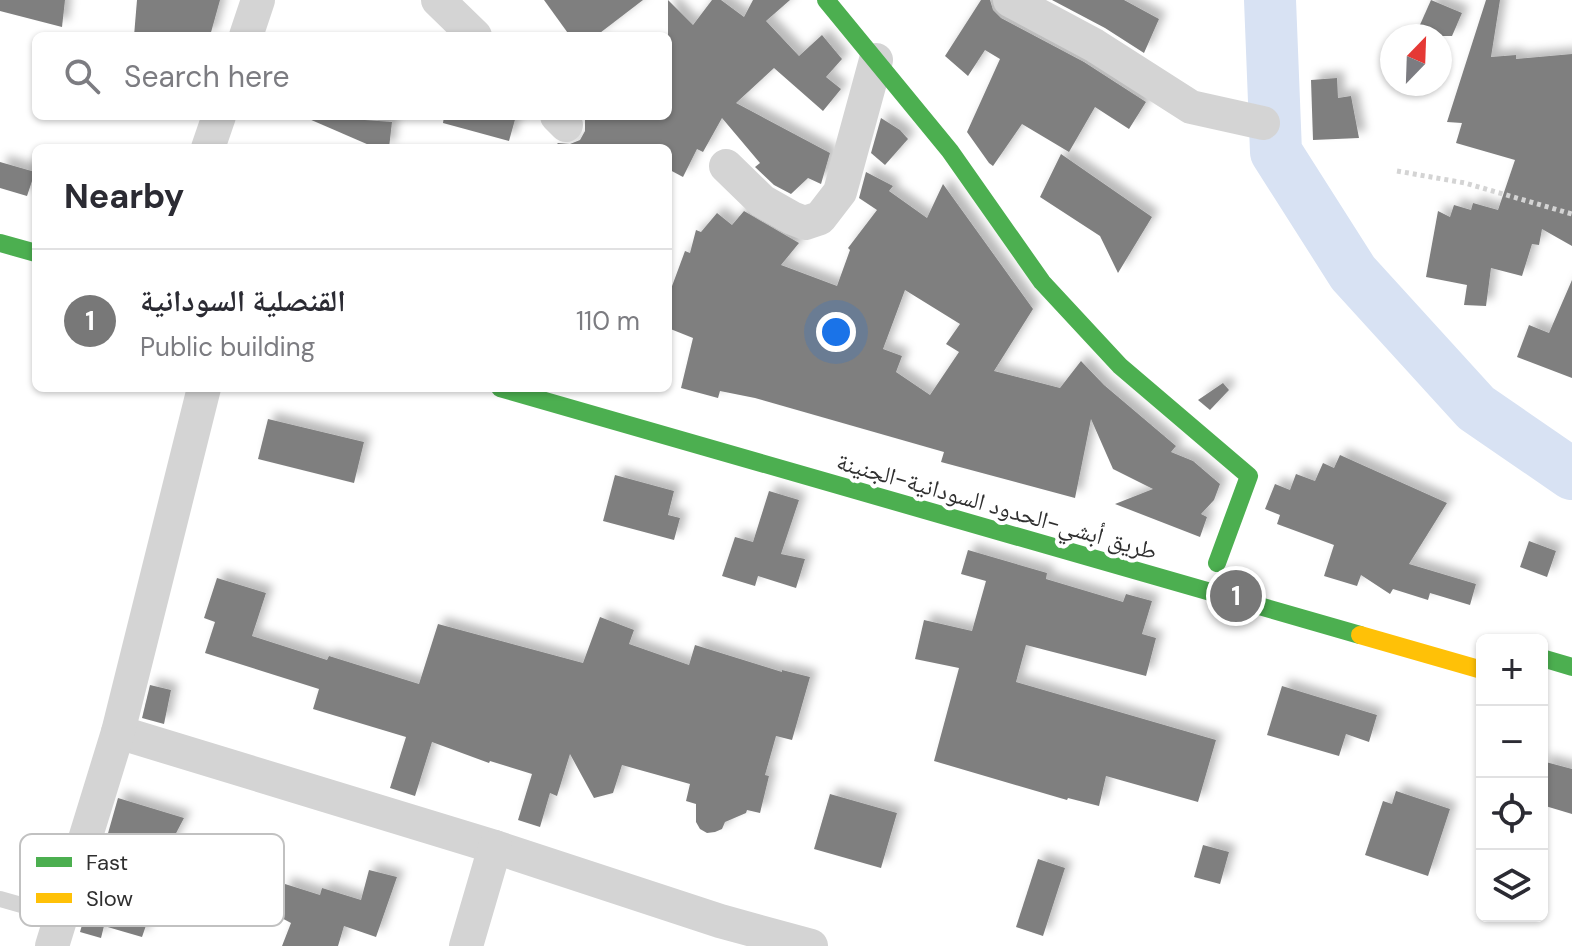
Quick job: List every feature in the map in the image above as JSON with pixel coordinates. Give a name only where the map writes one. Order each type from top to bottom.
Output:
[{"type":"main road","points":[[826,0],[950,151],[1042,282],[1120,366],[1249,476],[1217,563]]},
{"type":"main road","points":[[0,243],[32,252]]},
{"type":"main road","name":"طريق أبشي-الحدود السودانية-الجنينة","points":[[515,392],[912,500],[1476,668]]},
{"type":"main road","points":[[1548,660],[1572,667]]},
{"type":"street","points":[[247,32],[258,0]]},
{"type":"street","points":[[438,0],[471,32]]},
{"type":"street","points":[[1010,0],[1094,45],[1191,107],[1263,123]]},
{"type":"street","points":[[726,166],[762,201],[792,218],[805,223],[820,218],[840,192],[876,60]]},
{"type":"street","points":[[209,144],[218,120]]},
{"type":"street","points":[[86,834],[118,732],[203,392]]},
{"type":"street","points":[[118,732],[495,847],[716,934],[811,946]]},
{"type":"street","points":[[466,946],[495,847]]},
{"type":"lane","points":[[0,899],[20,910]]},
{"type":"path","points":[[1397,171],[1465,183],[1572,214]]},
{"type":"building","points":[[0,0],[65,0],[62,27],[0,11]]},
{"type":"building","points":[[137,0],[220,0],[211,32],[134,32]]},
{"type":"building","points":[[544,0],[643,0],[601,32],[567,32]]},
{"type":"building","points":[[668,0],[693,25],[712,0],[721,0],[744,17],[753,0],[790,0],[766,21],[799,56],[822,35],[842,59],[826,77],[841,89],[823,111],[774,68],[736,103],[830,153],[821,184],[808,178],[791,194],[774,185],[755,167],[760,163],[722,118],[703,152],[697,149],[683,177],[672,171],[672,144],[570,144],[580,140],[585,131],[585,120],[672,120],[672,32],[668,32]]},
{"type":"building","points":[[981,0],[990,0],[993,10],[1001,18],[1084,62],[1146,102],[1129,129],[1095,107],[1069,152],[1022,124],[993,166],[989,163],[967,132],[1000,59],[985,50],[968,76],[945,56]]},
{"type":"building","points":[[1052,0],[1124,0],[1159,19],[1144,53]]},
{"type":"building","points":[[1431,0],[1462,13],[1452,36],[1452,24],[1420,24]]},
{"type":"building","points":[[1486,0],[1500,0],[1491,57],[1516,55],[1516,59],[1572,54],[1572,246],[1542,229],[1539,245],[1532,244],[1522,276],[1491,268],[1486,306],[1464,305],[1467,285],[1426,277],[1438,211],[1450,217],[1454,205],[1471,210],[1473,203],[1498,210],[1515,160],[1456,143],[1462,123],[1447,122]]},
{"type":"building","points":[[1337,78],[1338,98],[1351,96],[1359,138],[1313,140],[1311,80]]},
{"type":"building","points":[[881,118],[908,139],[885,165],[871,153]]},
{"type":"building","points":[[311,120],[392,122],[389,144],[367,144]]},
{"type":"building","points":[[443,120],[515,120],[509,141],[443,123]]},
{"type":"building","points":[[1061,154],[1152,217],[1118,273],[1100,236],[1040,197]]},
{"type":"building","points":[[0,162],[32,171],[27,196],[0,188]]},
{"type":"building","points":[[866,172],[893,186],[889,191],[927,218],[943,184],[1033,309],[994,371],[1060,388],[1081,361],[1104,385],[1176,446],[1171,452],[1193,461],[1220,484],[1214,500],[1201,514],[1207,517],[1200,537],[1115,504],[1153,489],[1113,469],[1091,419],[1075,498],[941,462],[944,452],[755,398],[720,391],[718,398],[681,388],[693,338],[672,330],[672,286],[685,251],[690,253],[696,230],[701,232],[717,213],[732,225],[744,211],[799,243],[781,265],[837,286],[850,250],[848,248],[877,210],[859,198]],"holes":[[[905,290],[960,324],[946,344],[959,352],[930,395],[896,372],[902,356],[883,349]]]},
{"type":"building","points":[[1572,280],[1572,378],[1517,357],[1529,325],[1549,333]]},
{"type":"building","points":[[1223,383],[1229,390],[1210,410],[1198,400]]},
{"type":"building","points":[[268,419],[364,442],[354,483],[258,459]]},
{"type":"building","points":[[1340,455],[1447,503],[1409,564],[1476,584],[1470,605],[1430,593],[1428,600],[1393,589],[1390,594],[1361,575],[1357,586],[1324,576],[1334,545],[1277,524],[1280,515],[1265,509],[1275,484],[1290,490],[1296,474],[1315,481],[1323,463],[1334,468]]},
{"type":"building","points":[[615,475],[674,491],[668,515],[680,518],[674,540],[603,521]]},
{"type":"building","points":[[769,491],[799,500],[781,554],[805,559],[796,588],[758,576],[755,586],[722,576],[735,537],[753,542]]},
{"type":"building","points":[[1529,541],[1556,551],[1547,577],[1520,567]]},
{"type":"building","points":[[968,550],[1047,573],[1046,579],[1123,602],[1126,594],[1152,601],[1142,634],[1156,638],[1146,676],[1026,645],[1016,682],[1216,740],[1198,802],[1106,776],[1099,806],[1067,800],[934,761],[959,668],[915,659],[924,620],[972,631],[986,581],[961,574]]},
{"type":"building","points":[[217,578],[266,593],[252,636],[419,684],[438,624],[583,663],[600,617],[634,630],[629,644],[689,665],[695,645],[782,672],[810,677],[792,740],[776,736],[765,775],[769,776],[760,813],[747,810],[725,822],[722,829],[707,833],[696,822],[696,804],[686,801],[690,784],[622,765],[613,793],[594,798],[570,754],[557,796],[550,793],[540,827],[518,820],[532,774],[489,763],[432,742],[415,796],[390,788],[406,737],[313,709],[319,689],[205,653],[215,622],[204,618]]},
{"type":"building","points":[[150,685],[171,690],[164,724],[142,718]]},
{"type":"building","points":[[1282,686],[1377,715],[1369,742],[1346,734],[1339,756],[1267,735]]},
{"type":"building","points":[[1548,763],[1572,769],[1572,814],[1548,807]]},
{"type":"building","points":[[1396,791],[1450,809],[1428,876],[1365,855],[1383,801],[1392,804]]},
{"type":"building","points":[[830,794],[897,813],[881,868],[814,849]]},
{"type":"building","points":[[118,798],[184,818],[176,834],[108,834]]},
{"type":"building","points":[[1203,845],[1229,852],[1220,884],[1194,877]]},
{"type":"building","points":[[1038,859],[1065,868],[1043,936],[1016,927]]},
{"type":"building","points":[[369,870],[397,877],[376,937],[344,926],[338,946],[282,946],[291,923],[284,919],[285,884],[320,895],[322,888],[361,900]]},
{"type":"building","points":[[82,926],[104,926],[101,938],[80,932]]},
{"type":"building","points":[[104,926],[146,926],[142,937]]},
{"type":"waterway","points":[[1270,0],[1276,152],[1353,273],[1476,408],[1572,474]]},
{"type":"traffic: fast","points":[[826,0],[950,151],[1042,282],[1120,366],[1249,476],[1217,563]]},
{"type":"traffic: fast","points":[[0,243],[32,252]]},
{"type":"traffic: fast","points":[[514,392],[1360,635]]},
{"type":"traffic: fast","points":[[1548,660],[1572,667]]},
{"type":"traffic: slow","points":[[1360,635],[1476,668]]},
{"type":"place","name":"القنصلية السودانية","points":[[1236,596]]}]
